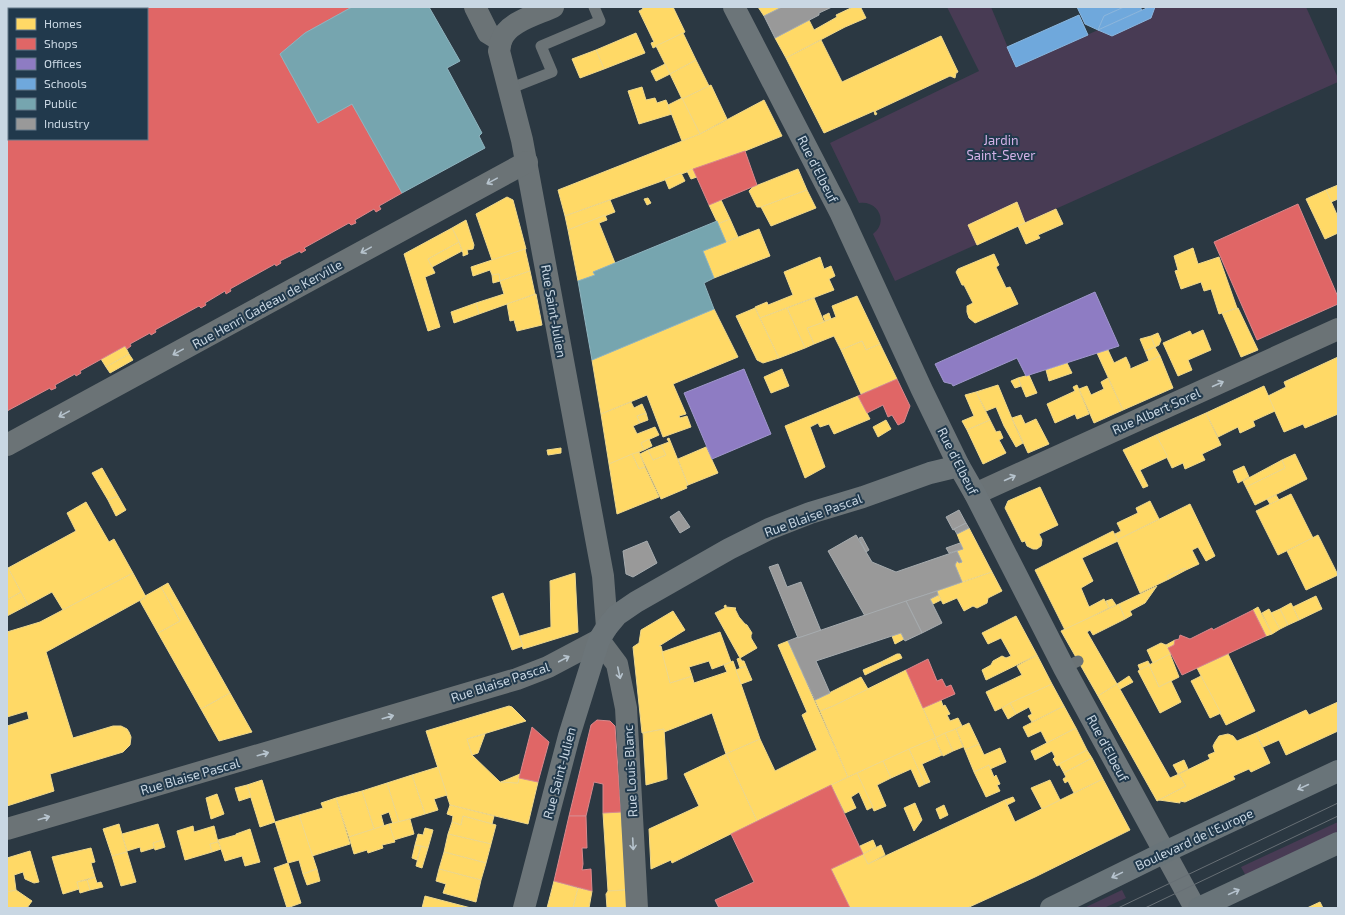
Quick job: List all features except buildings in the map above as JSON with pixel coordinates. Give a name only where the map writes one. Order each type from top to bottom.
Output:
[{"type":"main road","name":"Boulevard de l'Europe","points":[[1051,908],[1165,852],[1338,771]]},
{"type":"main road","points":[[1198,908],[1236,892],[1338,843]]},
{"type":"street","points":[[475,7],[488,33],[501,41],[506,32],[516,24],[553,7]]},
{"type":"street","name":"Rue d'Elbeuf","points":[[734,7],[840,212],[959,466],[1071,665],[1165,852],[1195,908]]},
{"type":"street","name":"Rue Saint-Julien","points":[[501,41],[499,51],[527,162],[603,576],[603,634],[568,736],[524,908]]},
{"type":"street","name":"Rue Henri Gadeau de Kerville","points":[[7,445],[527,162]]},
{"type":"street","name":"Rue Albert Sorel","points":[[975,494],[1338,329]]},
{"type":"street","name":"Rue Blaise Pascal","points":[[7,830],[517,679],[548,667],[603,634],[617,615],[636,602],[730,549],[769,529],[810,513],[863,497],[930,473],[959,466]]},
{"type":"street","name":"Rue Louis Blanc","points":[[603,634],[617,664],[626,708],[637,908]]},
{"type":"lane","points":[[509,89],[552,72],[541,46],[600,21],[594,7]]},
{"type":"green space","name":"Jardin Saint-Sever","points":[[947,7],[991,7],[1016,67],[1149,7],[1306,7],[1338,78],[1338,82],[895,281],[873,234],[878,229],[880,224],[881,218],[879,213],[876,208],[871,205],[859,203],[830,143],[979,71]]},
{"type":"green space","points":[[1338,822],[1338,832],[1246,876],[1241,867]]},
{"type":"green space","points":[[1122,890],[1126,898],[1104,908],[1084,908]]},
{"type":"tram line","points":[[1118,908],[1338,803]]},
{"type":"tram line","points":[[1145,908],[1338,816]]}]
